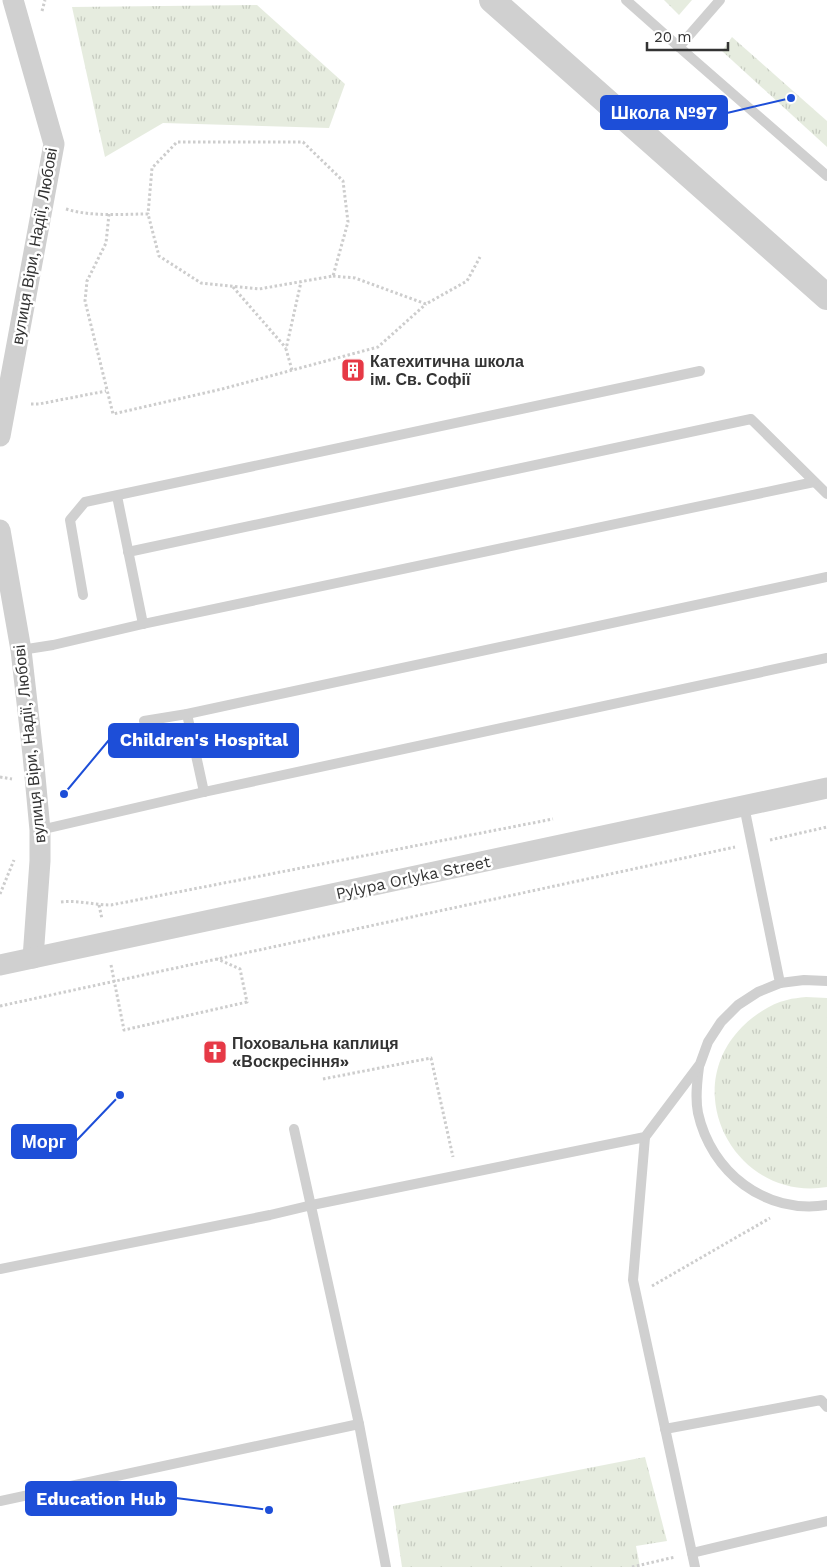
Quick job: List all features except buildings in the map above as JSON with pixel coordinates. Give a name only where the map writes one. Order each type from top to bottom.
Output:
[{"type":"street","name":"вулиця Віри, Надії, Любові","points":[[0,435],[54,144],[13,0]]},
{"type":"street","points":[[492,0],[827,298]]},
{"type":"street","name":"вулиця Віри, Надії, Любові","points":[[0,530],[21,650],[40,830],[38,906],[33,958]]},
{"type":"street","name":"Pylypa Orlyka Street","points":[[0,965],[827,788]]},
{"type":"lane","points":[[626,0],[827,176]]},
{"type":"lane","points":[[679,47],[720,0]]},
{"type":"lane","points":[[83,596],[70,520],[85,502],[700,370]]},
{"type":"lane","points":[[128,552],[751,419],[827,494]]},
{"type":"lane","points":[[21,650],[53,645],[143,624],[814,482]]},
{"type":"lane","points":[[117,496],[143,624]]},
{"type":"lane","points":[[144,721],[187,714],[827,577]]},
{"type":"lane","points":[[40,830],[204,792],[827,658]]},
{"type":"lane","points":[[187,714],[204,792]]},
{"type":"lane","points":[[744,806],[780,983]]},
{"type":"lane","points":[[827,981],[804,980],[780,983],[758,992],[738,1005],[721,1022],[708,1042],[700,1064],[696,1088],[697,1111],[704,1134],[714,1155],[730,1174],[748,1188],[769,1199],[792,1205],[827,1205]]},
{"type":"lane","points":[[695,1567],[633,1280],[646,1137],[700,1064]]},
{"type":"lane","points":[[294,1129],[312,1205],[386,1567]]},
{"type":"lane","points":[[0,1269],[270,1216],[312,1205],[646,1137]]},
{"type":"lane","points":[[665,1429],[821,1400],[827,1407]]},
{"type":"lane","points":[[0,1501],[358,1424]]},
{"type":"lane","points":[[692,1553],[827,1521]]},
{"type":"path","points":[[333,276],[348,222],[344,181],[302,142],[177,142],[152,168],[148,214],[159,256],[201,283],[259,289],[333,276],[355,278],[426,304]]},
{"type":"path","points":[[62,208],[75,212],[148,214]]},
{"type":"path","points":[[109,214],[106,243],[87,281],[85,301],[113,414],[222,388],[378,347],[426,304],[467,281],[480,257]]},
{"type":"path","points":[[286,348],[301,282]]},
{"type":"path","points":[[233,286],[286,348],[292,370]]},
{"type":"path","points":[[24,404],[39,404],[106,391]]},
{"type":"path","points":[[0,777],[16,780]]},
{"type":"path","points":[[38,906],[72,901],[111,905],[562,818]]},
{"type":"path","points":[[0,1006],[827,827]]},
{"type":"path","points":[[114,982],[124,1030],[247,1002],[240,969],[217,959]]},
{"type":"path","points":[[323,1080],[430,1058],[457,1176]]},
{"type":"path","points":[[636,1294],[792,1205]]},
{"type":"path","points":[[632,1567],[692,1553]]},
{"type":"green space","points":[[664,0],[692,0],[679,15]]},
{"type":"green space","points":[[257,5],[345,84],[329,128],[163,123],[105,157],[72,7]]},
{"type":"green space","points":[[732,37],[827,121],[827,147],[722,51]]},
{"type":"green space","points":[[806,997],[827,998],[827,1187],[795,1187],[767,1178],[743,1160],[726,1137],[717,1111],[715,1082],[723,1053],[742,1027],[757,1014],[774,1004],[789,999]]},
{"type":"green space","points":[[645,1457],[667,1541],[636,1546],[640,1567],[402,1567],[393,1506]]},
{"type":"place","name":"Школа №97","points":[[791,98]]},
{"type":"place","name":"Катехитична школа ім. Св. Софії","points":[[353,370]]},
{"type":"place","name":"Children's Hospital","points":[[64,794]]},
{"type":"place","name":"Поховальна каплиця «Воскресіння»","points":[[215,1052]]},
{"type":"place","name":"Морг","points":[[120,1095]]},
{"type":"place","name":"Education Hub","points":[[269,1510]]}]
